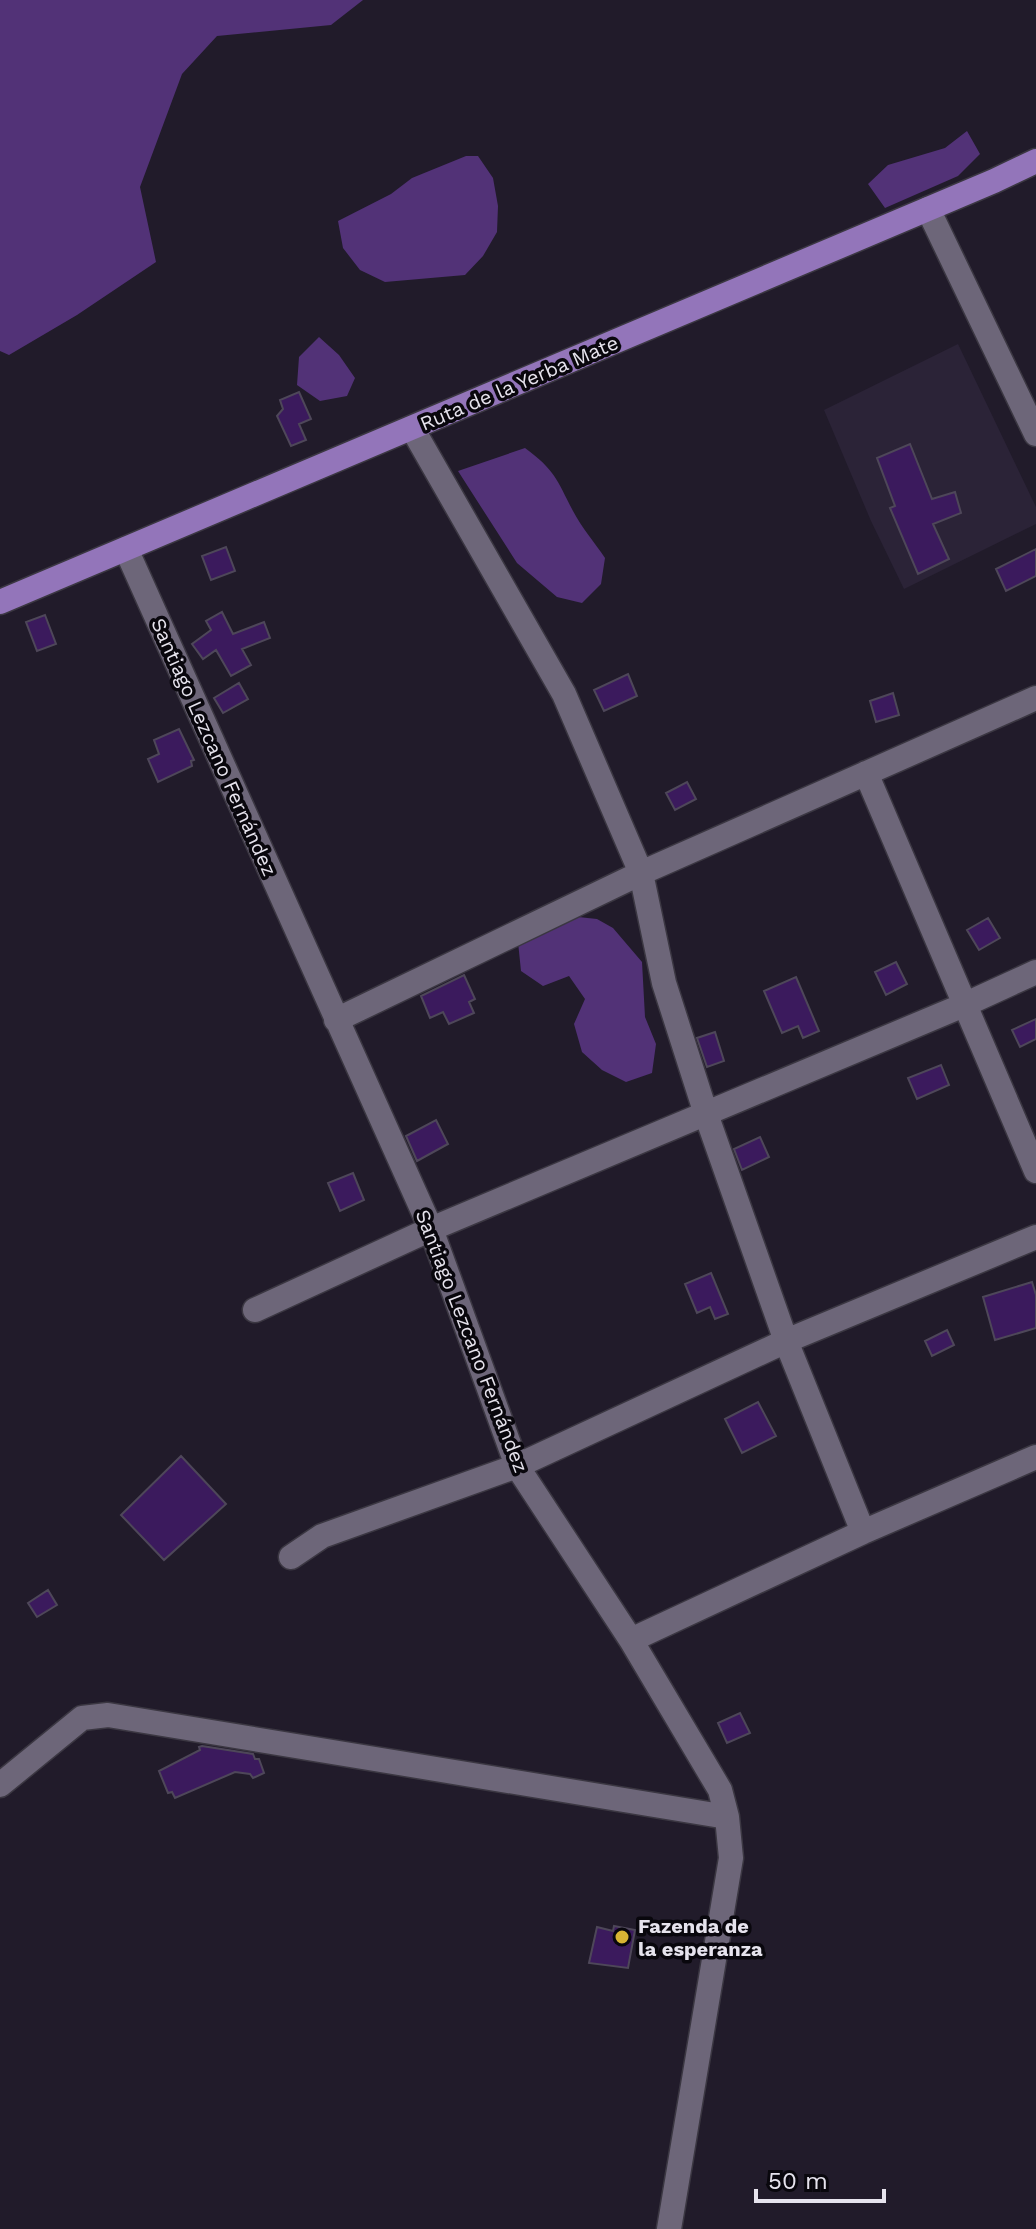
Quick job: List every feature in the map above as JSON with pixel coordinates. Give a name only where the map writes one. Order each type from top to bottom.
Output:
[{"type":"main road","name":"Ruta de la Yerba Mate","points":[[0,602],[1036,161]]},
{"type":"street","points":[[928,209],[1036,434]]},
{"type":"street","points":[[412,428],[564,694],[641,873],[664,983],[706,1114],[786,1341],[863,1532]]},
{"type":"street","name":"Santiago Lezcano Fernández","points":[[126,549],[431,1229],[517,1466],[631,1640],[720,1790],[727,1817],[731,1858],[669,2229]]},
{"type":"street","points":[[336,1020],[641,873],[1036,698]]},
{"type":"street","points":[[866,773],[1036,1171]]},
{"type":"street","points":[[255,1310],[431,1229],[1036,972]]},
{"type":"street","points":[[291,1557],[322,1536],[517,1466],[786,1341],[1036,1237]]},
{"type":"street","points":[[631,1640],[863,1532],[1036,1457]]},
{"type":"street","points":[[0,1785],[82,1718],[108,1715],[727,1817]]},
{"type":"shaded area","points":[[0,0],[363,0],[331,25],[217,36],[182,74],[140,187],[156,262],[77,315],[9,355],[0,351]]},
{"type":"shaded area","points":[[967,131],[980,154],[958,176],[885,208],[868,184],[888,165],[945,148]]},
{"type":"shaded area","points":[[466,156],[478,156],[493,178],[498,206],[497,232],[483,256],[465,275],[385,282],[360,270],[343,248],[338,221],[391,194],[412,178]]},
{"type":"shaded area","points":[[319,337],[339,355],[355,378],[347,396],[320,401],[297,385],[299,357]]},
{"type":"shaded area","points":[[958,344],[1036,507],[1036,524],[904,589],[824,410]]},
{"type":"shaded area","points":[[525,448],[554,476],[605,558],[601,584],[582,603],[557,597],[517,563],[458,471]]},
{"type":"shaded area","points":[[569,916],[597,919],[613,928],[642,962],[645,1017],[656,1044],[652,1073],[626,1082],[602,1070],[582,1052],[574,1024],[585,999],[569,976],[543,986],[521,971],[518,942]]},
{"type":"building","points":[[299,392],[311,419],[299,424],[306,440],[291,446],[277,416],[283,409],[280,400]]},
{"type":"building","points":[[910,444],[932,499],[955,492],[961,513],[933,524],[949,559],[918,574],[890,508],[895,506],[877,458]]},
{"type":"building","points":[[226,547],[235,571],[211,580],[202,556]]},
{"type":"building","points":[[1036,549],[1036,576],[1006,591],[996,569]]},
{"type":"building","points":[[222,612],[233,634],[264,622],[270,638],[242,649],[251,665],[231,676],[216,650],[203,659],[192,644],[211,630],[206,621]]},
{"type":"building","points":[[45,615],[56,644],[37,651],[26,622]]},
{"type":"building","points":[[628,674],[637,696],[604,711],[594,690]]},
{"type":"building","points":[[239,683],[248,699],[223,713],[214,698]]},
{"type":"building","points":[[893,693],[899,715],[876,722],[870,701]]},
{"type":"building","points":[[179,729],[194,760],[191,761],[192,766],[158,782],[148,759],[159,754],[154,740]]},
{"type":"building","points":[[687,782],[696,799],[675,810],[666,793]]},
{"type":"building","points":[[988,918],[1000,938],[979,950],[967,930]]},
{"type":"building","points":[[896,962],[907,984],[886,995],[875,972]]},
{"type":"building","points":[[464,975],[475,999],[469,1002],[474,1013],[449,1024],[443,1012],[430,1018],[421,996]]},
{"type":"building","points":[[796,977],[819,1031],[803,1038],[798,1026],[782,1033],[764,991]]},
{"type":"building","points":[[1036,1019],[1036,1039],[1020,1047],[1012,1030]]},
{"type":"building","points":[[715,1032],[724,1061],[707,1067],[697,1038]]},
{"type":"building","points":[[941,1065],[949,1085],[917,1099],[908,1078]]},
{"type":"building","points":[[436,1120],[448,1144],[417,1161],[406,1136]]},
{"type":"building","points":[[760,1137],[769,1157],[742,1170],[734,1149]]},
{"type":"building","points":[[353,1173],[364,1200],[340,1211],[328,1183]]},
{"type":"building","points":[[711,1273],[728,1314],[715,1319],[710,1307],[697,1313],[685,1284]]},
{"type":"building","points":[[1032,1282],[1036,1295],[1036,1328],[995,1340],[983,1297]]},
{"type":"building","points":[[947,1330],[954,1345],[932,1356],[925,1341]]},
{"type":"building","points":[[758,1402],[776,1436],[742,1453],[725,1419]]},
{"type":"building","points":[[181,1456],[226,1504],[164,1560],[121,1515]]},
{"type":"building","points":[[48,1590],[57,1605],[37,1617],[28,1603]]},
{"type":"building","points":[[740,1713],[750,1733],[727,1743],[718,1723]]},
{"type":"building","points":[[202,1746],[253,1754],[255,1759],[259,1759],[264,1773],[253,1778],[250,1774],[235,1772],[175,1798],[172,1792],[168,1793],[159,1771],[200,1750]]},
{"type":"building","points":[[614,1926],[635,1930],[628,1968],[589,1963],[597,1927],[613,1931]]},
{"type":"place","name":"Fazenda de la esperanza","points":[[622,1937]]}]
